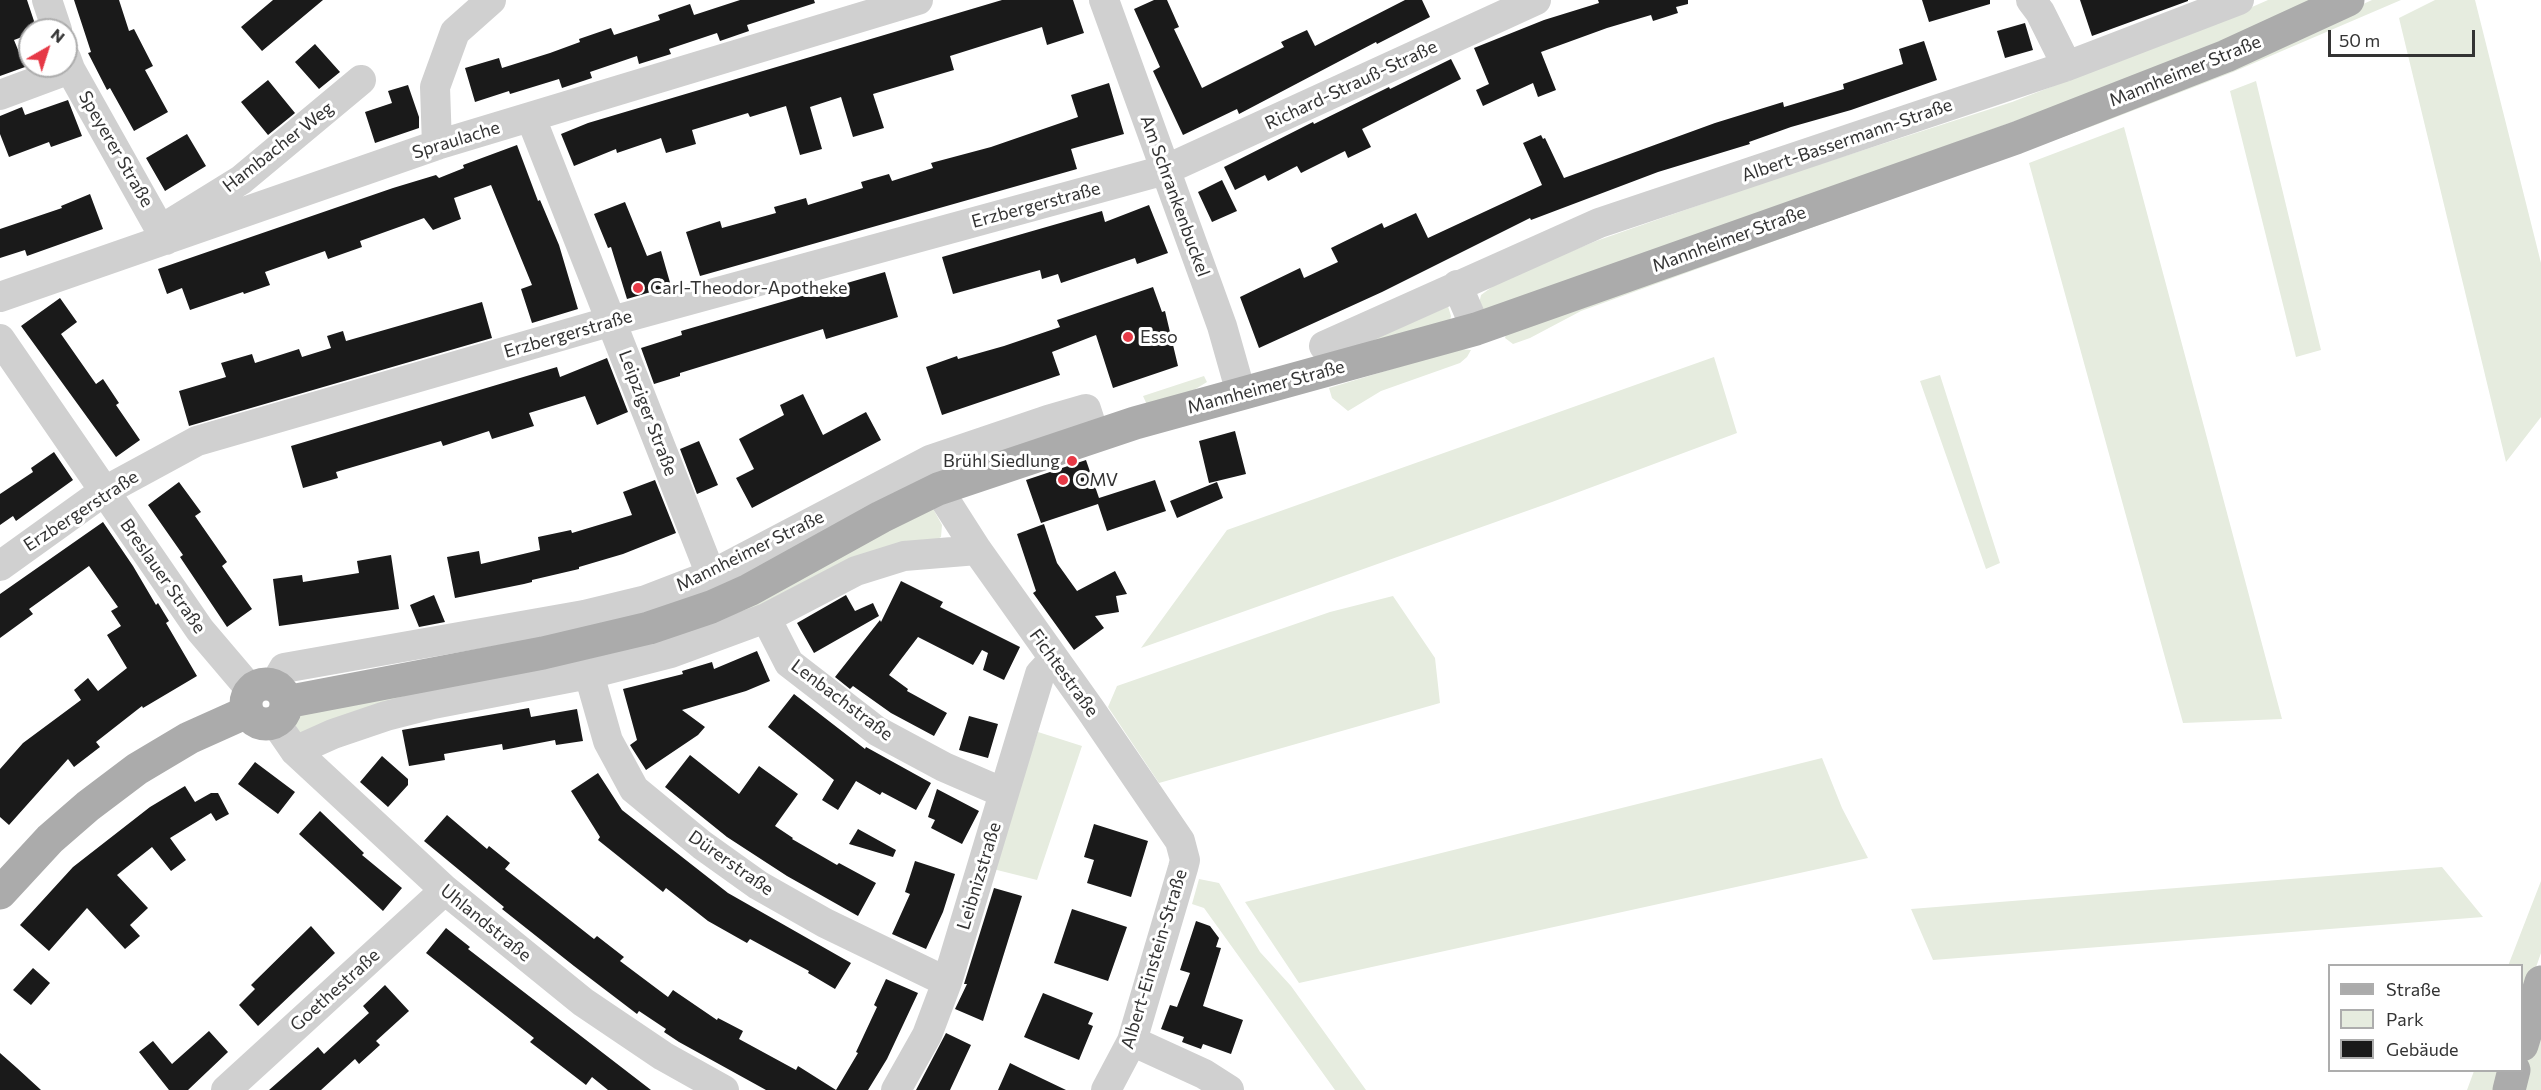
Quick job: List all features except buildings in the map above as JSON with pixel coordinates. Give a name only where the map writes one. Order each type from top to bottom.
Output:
[{"type":"main road","name":"Mannheimer Straße","points":[[0,893],[50,839],[129,775],[189,738],[267,702],[543,652],[649,628],[711,607],[749,590],[881,517],[938,489],[1095,437],[1241,393],[1321,374],[1476,329],[2016,138],[2226,56],[2348,0]]},
{"type":"main road","points":[[2523,1042],[2541,982]]},
{"type":"main road","points":[[2509,1090],[2514,1072]]},
{"type":"street","points":[[47,0],[53,18]]},
{"type":"street","points":[[437,145],[435,87],[455,32],[491,0]]},
{"type":"street","name":"Spraulache","points":[[0,297],[164,234],[437,145],[531,118],[885,4],[918,0]]},
{"type":"street","name":"Am Schrankenbuckel","points":[[1104,0],[1222,326],[1241,393]]},
{"type":"street","name":"Richard-Strauß-Straße","points":[[1165,170],[1536,0]]},
{"type":"street","points":[[2031,0],[2040,12],[2067,66]]},
{"type":"street","name":"Albert-Bassermann-Straße","points":[[1324,346],[1599,223],[2067,66],[2240,0]]},
{"type":"street","points":[[0,95],[37,78]]},
{"type":"street","name":"Speyerer Straße","points":[[76,78],[164,234]]},
{"type":"street","name":"Hambacher Weg","points":[[164,234],[241,180],[361,80]]},
{"type":"street","name":"Leipziger Straße","points":[[531,118],[711,575]]},
{"type":"street","name":"Erzbergerstraße","points":[[0,566],[104,492],[197,441],[612,321],[1165,170]]},
{"type":"street","points":[[1457,285],[1476,329]]},
{"type":"street","name":"Breslauer Straße","points":[[0,339],[200,630],[267,702]]},
{"type":"street","name":"Mannheimer Straße","points":[[267,702],[284,668],[584,615],[646,600],[711,575],[930,460],[1086,409],[1095,437]]},
{"type":"street","name":"Fichtestraße","points":[[938,489],[977,550],[1180,841],[1185,860]]},
{"type":"street","points":[[295,751],[365,723],[433,704],[589,674],[671,653],[766,618],[856,571],[904,556],[977,550]]},
{"type":"street","name":"Lenbachstraße","points":[[766,618],[789,663],[877,731],[944,768],[1004,793]]},
{"type":"street","name":"Leibnizstraße","points":[[896,1090],[927,1035],[946,982],[1040,674],[1054,659]]},
{"type":"street","name":"Dürerstraße","points":[[589,674],[608,741],[634,789],[702,845],[758,885],[825,923],[946,982]]},
{"type":"street","name":"Uhlandstraße","points":[[267,702],[295,751],[445,890],[583,1002],[663,1056],[724,1090]]},
{"type":"street","name":"Albert-Einstein-Straße","points":[[1106,1090],[1132,1041],[1185,860]]},
{"type":"street","name":"Goethestraße","points":[[226,1090],[445,890]]},
{"type":"street","points":[[1132,1041],[1204,1074],[1229,1090]]},
{"type":"green space","points":[[2268,0],[2317,0],[2214,49],[1490,311],[1481,309],[1479,304],[1481,295],[1500,281],[1596,241],[1774,179],[2012,102],[2204,28]]},
{"type":"green space","points":[[2372,0],[2401,0],[2233,72],[2093,126],[1581,311],[1530,338],[1513,344],[1505,338],[1506,334],[2230,65]]},
{"type":"green space","points":[[2435,0],[2475,0],[2541,263],[2541,417],[2506,462],[2399,18]]},
{"type":"green space","points":[[2256,81],[2321,350],[2296,357],[2230,91]]},
{"type":"green space","points":[[2124,127],[2282,719],[2183,723],[2029,163]]},
{"type":"green space","points":[[1447,303],[1451,316],[1450,321],[1328,359]]},
{"type":"green space","points":[[1458,349],[1471,350],[1460,363],[1381,391],[1348,411],[1332,398],[1329,388]]},
{"type":"green space","points":[[1714,357],[1737,433],[1552,502],[1141,648],[1227,530]]},
{"type":"green space","points":[[1940,375],[2000,563],[1986,569],[1920,381]]},
{"type":"green space","points":[[1204,376],[1207,382],[1184,396],[1148,407],[1143,396]]},
{"type":"green space","points":[[931,505],[942,525],[941,537],[929,544],[722,626],[302,738],[289,721],[301,710]]},
{"type":"green space","points":[[1393,596],[1435,658],[1440,703],[1159,783],[1108,707],[1117,686],[1330,612]]},
{"type":"green space","points":[[1038,732],[1082,746],[1037,880],[993,869]]},
{"type":"green space","points":[[1822,758],[1842,808],[1868,858],[1299,983],[1245,902]]},
{"type":"green space","points":[[2442,867],[2483,917],[1933,960],[1911,909]]},
{"type":"green space","points":[[1199,879],[1219,883],[1260,952],[1291,986],[1366,1090],[1335,1090],[1204,908],[1192,904]]},
{"type":"green space","points":[[2541,881],[2541,953],[2523,1004],[2523,964],[2509,964]]},
{"type":"green space","points":[[2541,1015],[2541,1090],[2519,1090],[2531,1047]]},
{"type":"green space","points":[[2474,1072],[2504,1072],[2499,1090],[2467,1090]]},
{"type":"place","name":"Carl-Theodor-Apotheke","points":[[638,288]]},
{"type":"place","name":"Esso","points":[[1128,337]]},
{"type":"place","name":"Brühl Siedlung","points":[[1072,461]]},
{"type":"place","name":"OMV","points":[[1063,480]]}]
